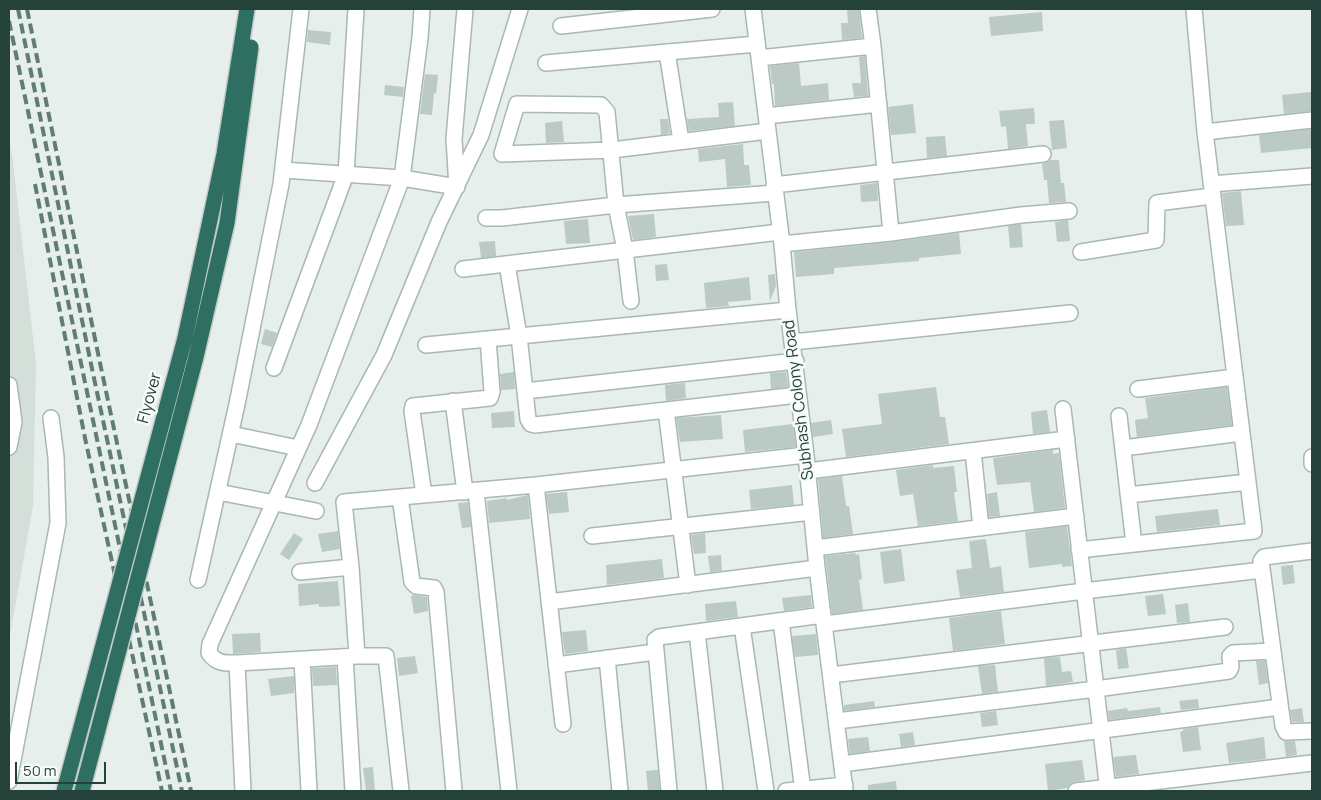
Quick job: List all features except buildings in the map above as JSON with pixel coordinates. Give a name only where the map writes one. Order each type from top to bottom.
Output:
[{"type":"highway","name":"Flyover","points":[[64,791],[184,338],[224,154],[247,9]]},
{"type":"highway","name":"Flyover","points":[[82,791],[196,358],[227,223],[257,9]]},
{"type":"street","points":[[198,580],[231,434],[281,184],[301,9]]},
{"type":"street","points":[[274,368],[346,174],[356,9]]},
{"type":"street","points":[[401,791],[387,658],[384,655],[237,663],[219,662],[214,660],[209,653],[210,644],[298,448],[345,333],[402,178],[422,9]]},
{"type":"street","points":[[457,187],[454,139],[465,9]]},
{"type":"street","points":[[315,483],[384,355],[439,222],[481,135],[520,9]]},
{"type":"street","points":[[561,26],[712,9]]},
{"type":"street","name":"Subhash Colony Road","points":[[753,9],[788,310],[796,362],[817,568],[845,788]]},
{"type":"street","points":[[868,9],[891,233]]},
{"type":"street","points":[[1079,550],[1254,531],[1205,132],[1194,9]]},
{"type":"street","points":[[546,63],[667,52],[758,51],[873,46]]},
{"type":"street","points":[[667,52],[681,142]]},
{"type":"street","points":[[632,301],[616,205],[612,150],[607,112],[601,105],[517,104],[502,154],[612,150],[681,142],[878,104]]},
{"type":"street","points":[[1205,132],[1312,120]]},
{"type":"street","points":[[486,218],[502,218],[775,189],[885,172],[1043,154]]},
{"type":"street","points":[[283,170],[402,178],[457,187]]},
{"type":"street","points":[[1081,252],[1156,240],[1157,203],[1212,190],[1312,176]]},
{"type":"street","points":[[463,269],[625,250],[781,238],[891,233],[1021,215],[1068,211]]},
{"type":"street","points":[[507,264],[519,336],[528,419],[531,424],[798,394]]},
{"type":"street","points":[[426,345],[788,310]]},
{"type":"street","points":[[793,342],[1070,313]]},
{"type":"street","points":[[424,495],[411,409],[416,404],[487,399],[492,396],[488,339]]},
{"type":"street","points":[[525,392],[796,362]]},
{"type":"street","points":[[1138,389],[1235,376]]},
{"type":"street","points":[[9,385],[14,422],[9,447]]},
{"type":"street","points":[[453,401],[470,491],[509,791]]},
{"type":"street","points":[[1063,409],[1108,789]]},
{"type":"street","points":[[666,410],[688,584]]},
{"type":"street","points":[[1119,416],[1134,544]]},
{"type":"street","points":[[9,781],[58,523],[56,457],[51,418]]},
{"type":"street","points":[[1123,448],[1242,433]]},
{"type":"street","points":[[231,434],[298,448]]},
{"type":"street","points":[[808,470],[1067,439]]},
{"type":"street","points":[[973,451],[982,528]]},
{"type":"street","points":[[353,791],[351,567],[344,502],[536,486],[806,455]]},
{"type":"street","points":[[1312,456],[1312,464]]},
{"type":"street","points":[[1128,495],[1248,482]]},
{"type":"street","points":[[536,486],[563,724]]},
{"type":"street","points":[[218,492],[316,511]]},
{"type":"street","points":[[400,498],[412,582],[416,586],[434,588],[436,592],[454,791]]},
{"type":"street","points":[[592,536],[812,512]]},
{"type":"street","points":[[815,548],[1076,516]]},
{"type":"street","points":[[1312,551],[1264,557],[1261,561],[1283,726],[1286,732],[1312,731]]},
{"type":"street","points":[[300,572],[351,567]]},
{"type":"street","points":[[549,602],[817,568]]},
{"type":"street","points":[[670,791],[654,643],[656,638],[781,621],[824,620],[1262,570]]},
{"type":"street","points":[[781,621],[803,790]]},
{"type":"street","points":[[742,626],[766,791]]},
{"type":"street","points":[[831,675],[1225,627]]},
{"type":"street","points":[[697,632],[715,791]]},
{"type":"street","points":[[837,721],[1096,690],[1230,671],[1230,656],[1233,652],[1273,650]]},
{"type":"street","points":[[556,665],[655,652]]},
{"type":"street","points":[[607,658],[620,791]]},
{"type":"street","points":[[302,659],[309,791]]},
{"type":"street","points":[[237,663],[244,791]]},
{"type":"street","points":[[842,764],[1280,707]]},
{"type":"street","points":[[1076,791],[1108,789],[1312,763]]},
{"type":"street","points":[[786,791],[845,788]]},
{"type":"shaded area","points":[[9,138],[36,364],[33,506],[9,641]]},
{"type":"railway","points":[[18,9],[182,791]]},
{"type":"railway","points":[[27,9],[191,791]]},
{"type":"railway","points":[[9,21],[171,791]]},
{"type":"railway","points":[[35,184],[85,438],[162,791]]}]
